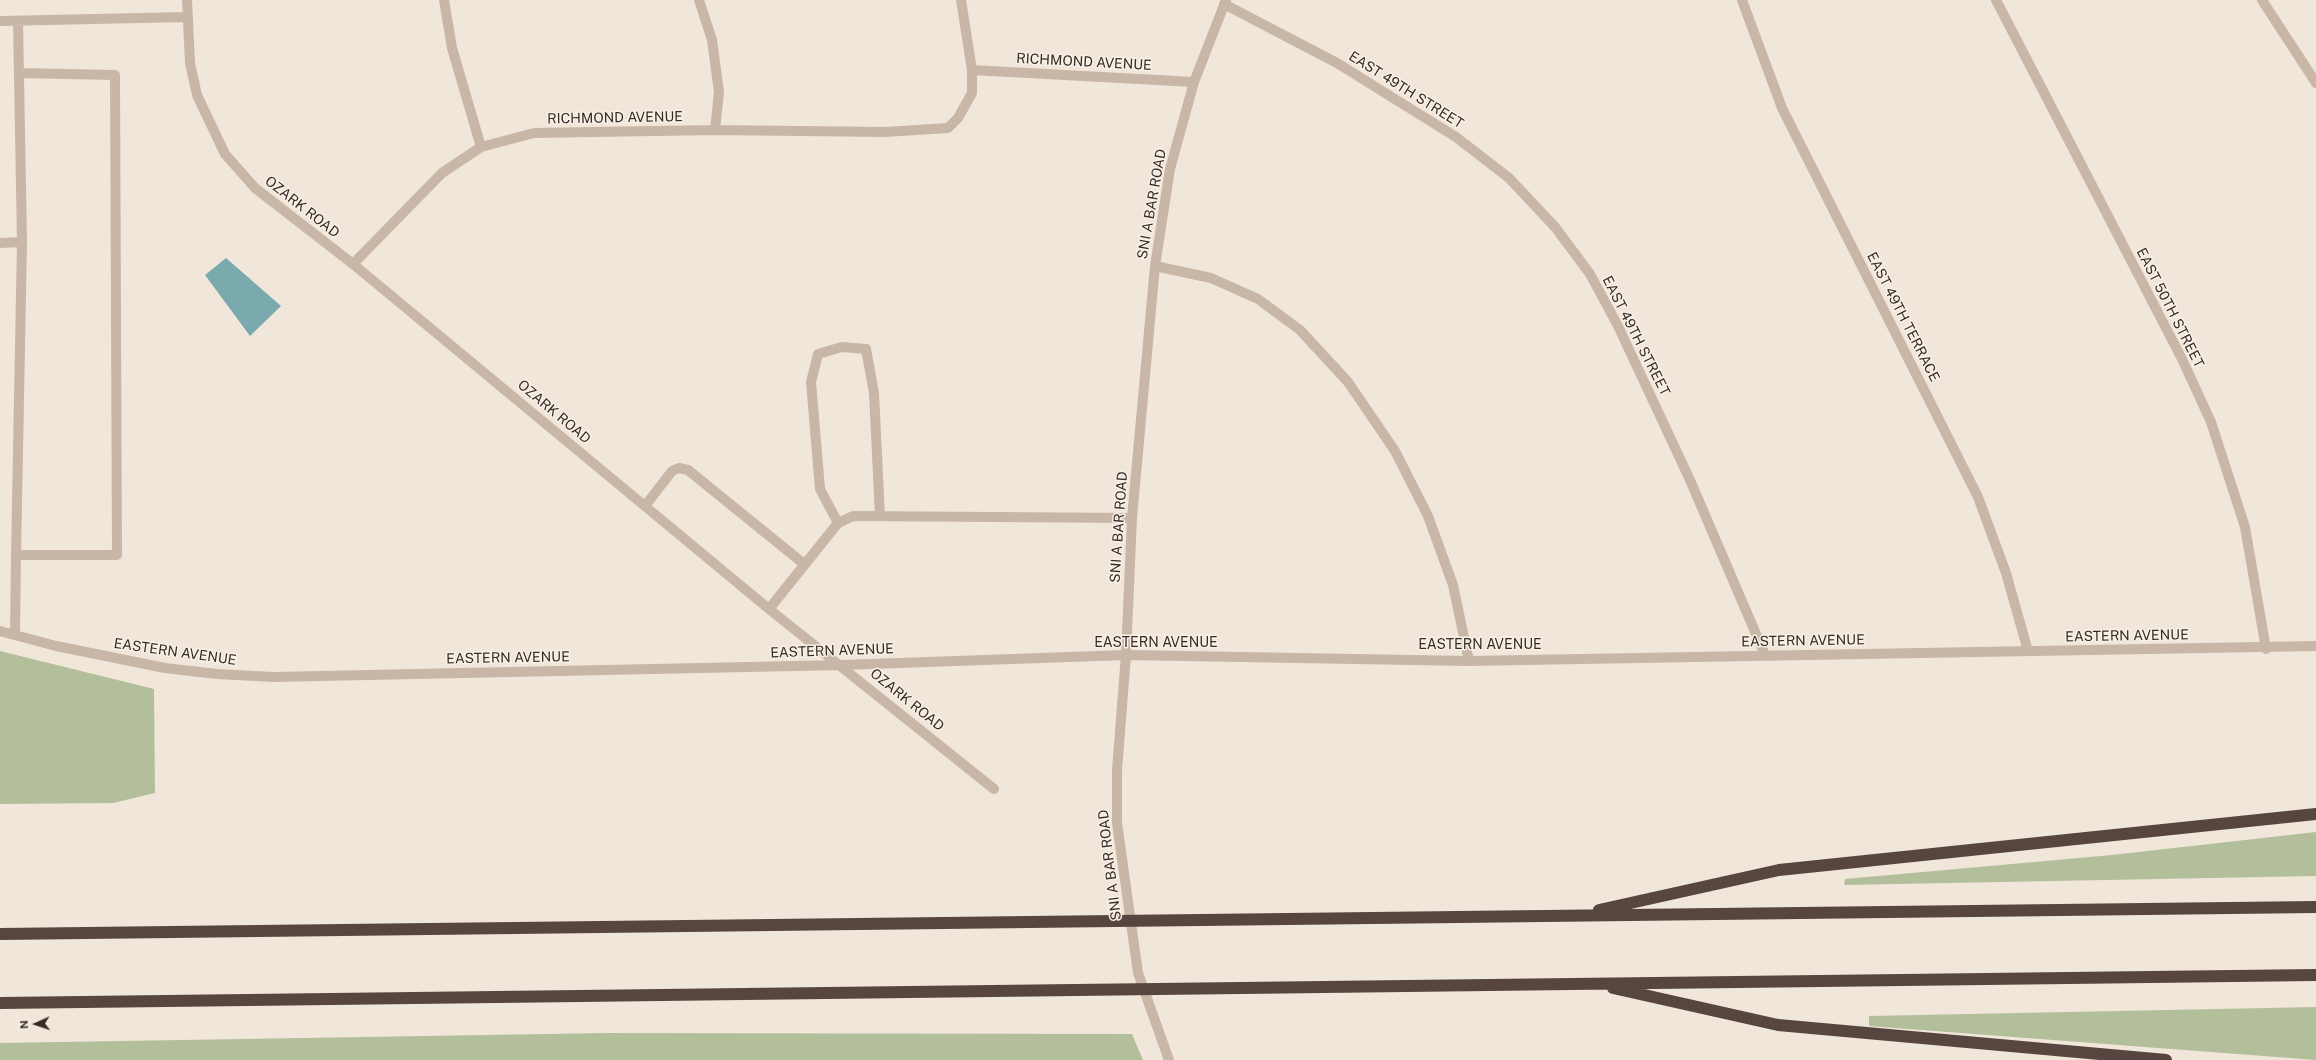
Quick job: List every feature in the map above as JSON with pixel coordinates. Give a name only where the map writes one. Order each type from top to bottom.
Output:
[{"type":"highway","points":[[1574,916],[1779,870],[2316,814]]},
{"type":"highway","points":[[0,934],[2316,907]]},
{"type":"highway","points":[[0,1003],[2316,975]]},
{"type":"highway","points":[[1592,984],[1778,1025],[2166,1060]]},
{"type":"street","name":"OZARK ROAD","points":[[187,0],[190,63],[197,95],[225,154],[255,188],[353,264],[769,609],[842,665],[994,789]]},
{"type":"street","points":[[444,0],[452,48],[481,147]]},
{"type":"street","points":[[699,0],[712,40],[719,92],[715,130]]},
{"type":"street","name":"RICHMOND AVENUE","points":[[353,264],[442,173],[481,147],[534,133],[715,130],[885,132],[948,128],[958,118],[972,93],[972,70],[960,0]]},
{"type":"street","name":"EAST 49TH TERRACE","points":[[1742,0],[1782,108],[1978,497],[2006,573],[2028,651]]},
{"type":"street","name":"EAST 50TH STREET","points":[[1996,0],[2182,359],[2211,422],[2245,527],[2266,649]]},
{"type":"street","points":[[2262,0],[2316,83]]},
{"type":"street","name":"SNI A BAR ROAD","points":[[1169,1060],[1138,973],[1117,823],[1117,770],[1126,655],[1132,518],[1155,266],[1170,170],[1194,82],[1225,2]]},
{"type":"street","name":"EAST 49TH STREET","points":[[1225,2],[1337,64],[1456,137],[1509,178],[1555,227],[1590,274],[1618,326],[1690,480],[1765,656]]},
{"type":"street","points":[[0,21],[187,17]]},
{"type":"street","points":[[15,635],[22,242],[18,21]]},
{"type":"street","name":"RICHMOND AVENUE","points":[[972,70],[1194,82]]},
{"type":"street","points":[[16,555],[117,555],[115,75],[20,73]]},
{"type":"street","points":[[0,243],[22,242]]},
{"type":"street","points":[[1155,266],[1211,278],[1258,299],[1300,330],[1348,382],[1395,451],[1428,516],[1452,585],[1469,660]]},
{"type":"street","points":[[838,523],[820,489],[811,382],[818,354],[842,347],[866,350],[874,393],[880,516]]},
{"type":"street","points":[[645,506],[672,471],[679,468],[688,470],[804,564]]},
{"type":"street","points":[[769,609],[838,523],[853,516],[1132,518]]},
{"type":"street","name":"EASTERN AVENUE","points":[[0,631],[142,664],[246,676],[842,665],[1126,655],[1469,660],[2028,651],[2266,649],[2316,646]]},
{"type":"green space","points":[[0,651],[154,689],[155,793],[113,803],[0,804]]},
{"type":"green space","points":[[2316,832],[2316,876],[1844,885],[1845,879],[2112,855]]},
{"type":"green space","points":[[2316,1007],[2316,1060],[1869,1026],[1869,1016]]},
{"type":"green space","points":[[606,1033],[1132,1034],[1143,1060],[0,1060],[0,1043]]},
{"type":"water","points":[[226,258],[281,306],[250,336],[205,275]]}]
